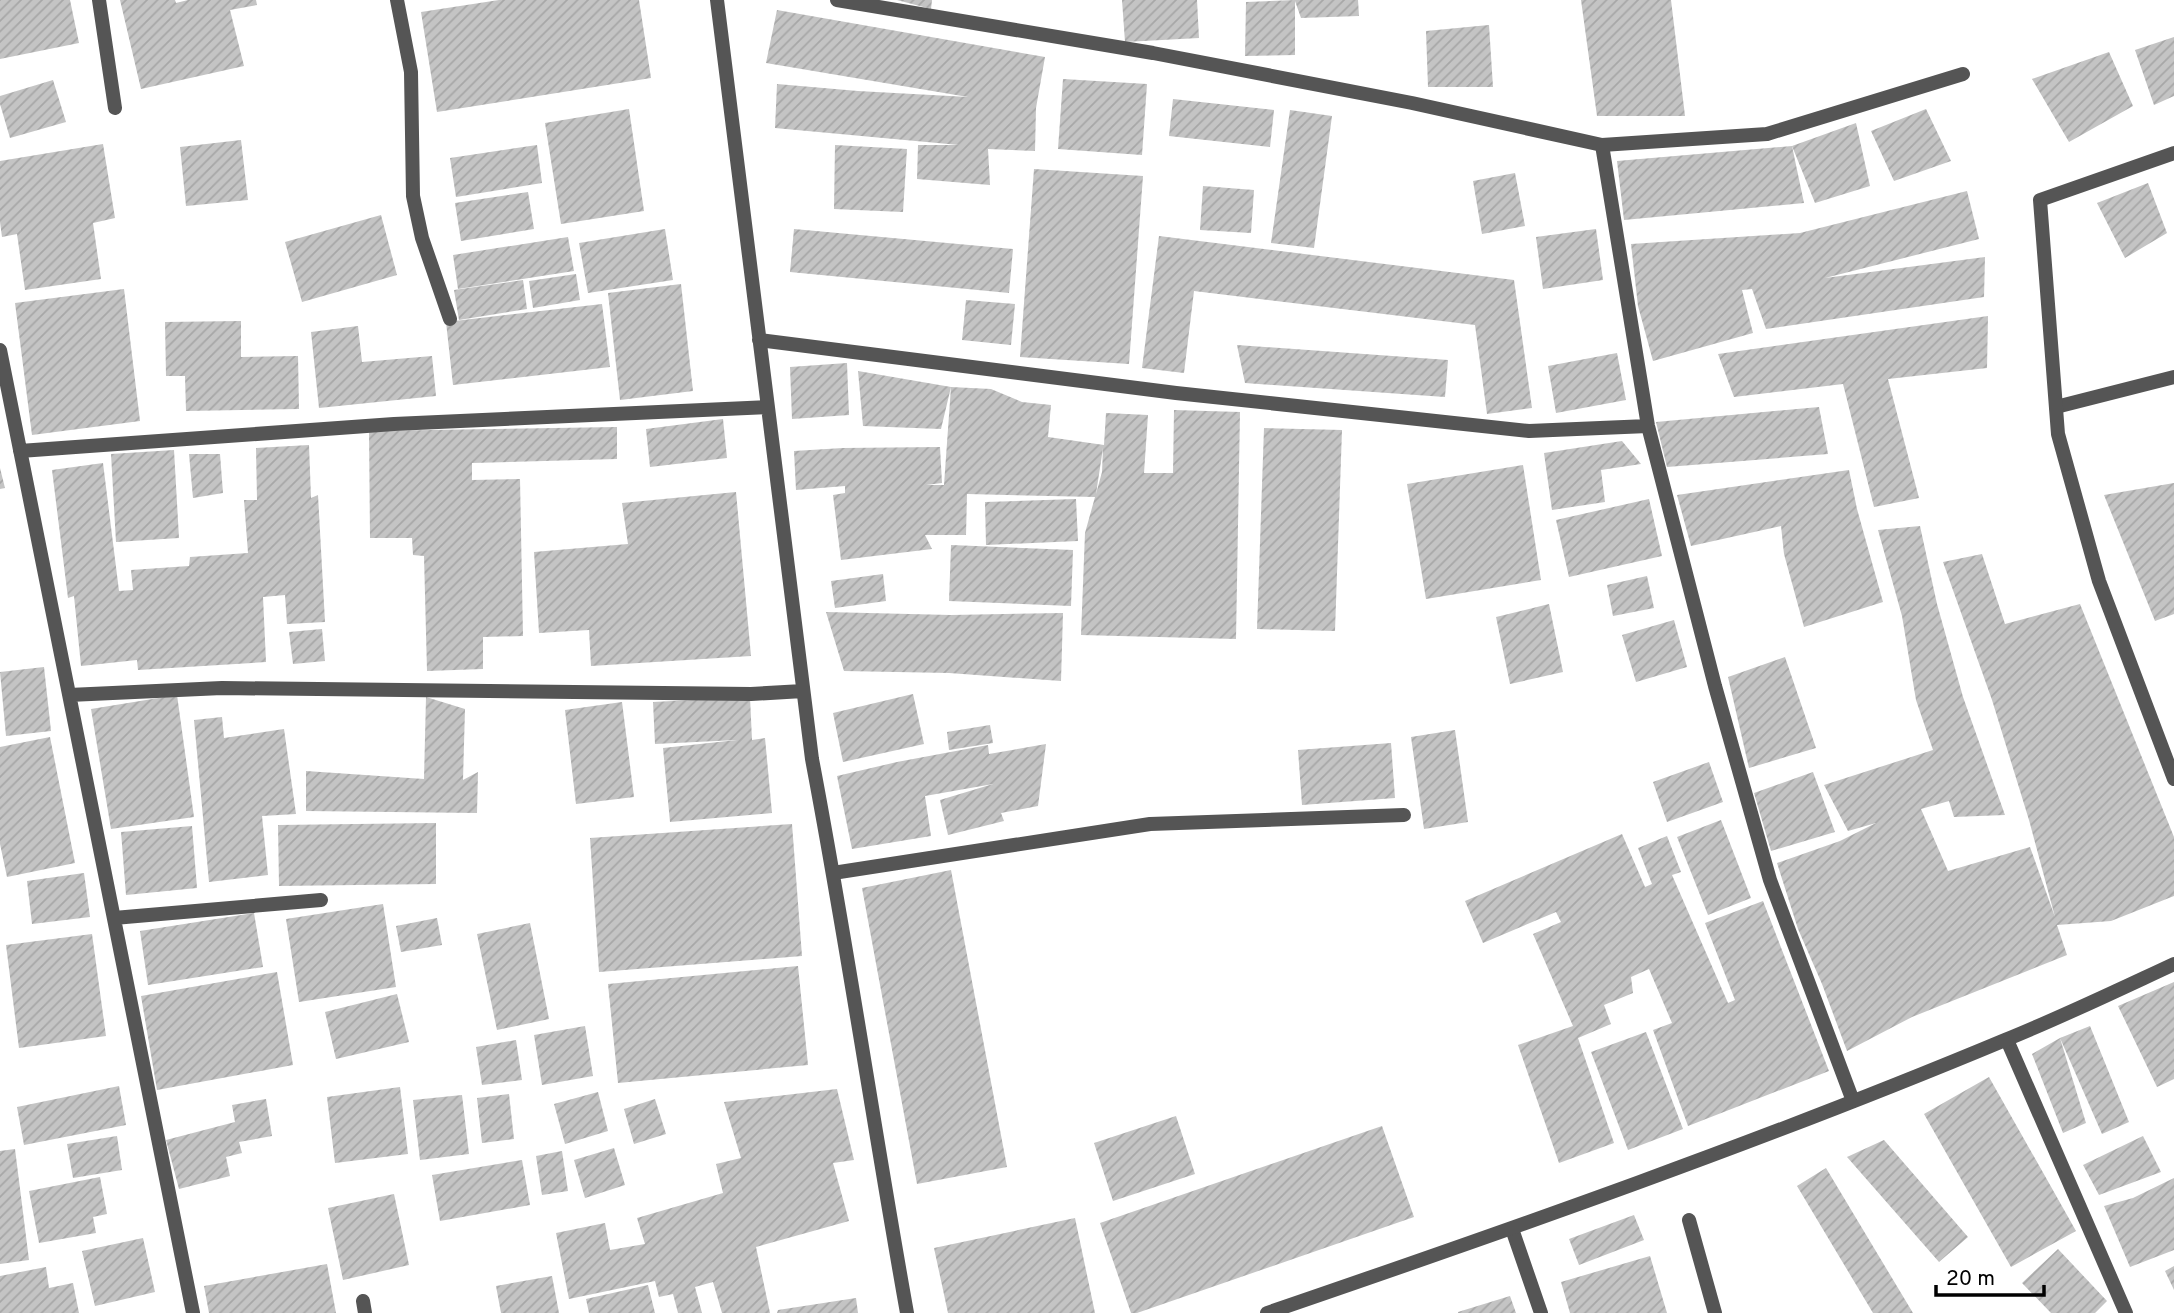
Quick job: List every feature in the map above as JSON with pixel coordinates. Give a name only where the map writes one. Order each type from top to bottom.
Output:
[{"type":"street","points":[[99,0],[115,108]]},
{"type":"street","points":[[397,0],[411,72],[413,196],[422,237],[450,319]]},
{"type":"street","points":[[717,0],[812,759],[907,1313]]},
{"type":"street","points":[[837,0],[1153,53],[1412,103],[1602,145],[1767,134],[1963,74]]},
{"type":"street","points":[[1602,145],[1648,426],[1715,686],[1770,880],[1853,1101]]},
{"type":"street","points":[[2174,153],[2040,200],[2057,434],[2099,581],[2174,779]]},
{"type":"street","points":[[759,340],[1176,393],[1529,431],[1648,426]]},
{"type":"street","points":[[0,350],[193,1313]]},
{"type":"street","points":[[2056,407],[2174,377]]},
{"type":"street","points":[[20,451],[394,424],[767,407]]},
{"type":"street","points":[[69,695],[222,688],[751,694],[803,691]]},
{"type":"street","points":[[833,873],[1150,824],[1404,815]]},
{"type":"street","points":[[114,918],[321,900]]},
{"type":"street","points":[[1266,1313],[1512,1229],[1853,1101],[2007,1040],[2174,964]]},
{"type":"street","points":[[2007,1040],[2126,1313]]},
{"type":"street","points":[[1689,1220],[1715,1313]]},
{"type":"street","points":[[1512,1229],[1541,1313]]},
{"type":"building","points":[[0,0],[70,0],[79,43],[0,59]]},
{"type":"building","points":[[120,0],[175,0],[176,3],[188,0],[256,0],[257,5],[230,10],[244,66],[141,89]]},
{"type":"building","points":[[499,0],[639,0],[651,78],[437,112],[421,12]]},
{"type":"building","points":[[897,0],[932,0],[931,9]]},
{"type":"building","points":[[1122,0],[1197,0],[1199,38],[1125,42]]},
{"type":"building","points":[[1295,0],[1358,0],[1359,16],[1301,18],[1295,1],[1295,55],[1245,56],[1246,2]]},
{"type":"building","points":[[1581,0],[1671,0],[1685,116],[1597,116]]},
{"type":"building","points":[[777,10],[1045,57],[1036,108],[1035,151],[988,149],[990,185],[917,179],[918,145],[959,145],[775,128],[777,84],[968,97],[766,63]]},
{"type":"building","points":[[1489,25],[1493,87],[1428,87],[1426,31]]},
{"type":"building","points":[[2174,37],[2174,96],[2154,105],[2135,50]]},
{"type":"building","points":[[2109,52],[2133,106],[2069,142],[2032,79]]},
{"type":"building","points":[[1063,79],[1147,84],[1142,155],[1058,149]]},
{"type":"building","points":[[53,80],[66,122],[10,138],[0,96]]},
{"type":"building","points":[[1173,99],[1274,110],[1270,147],[1169,136]]},
{"type":"building","points":[[629,109],[644,211],[561,224],[545,123]]},
{"type":"building","points":[[1926,109],[1951,161],[1894,181],[1871,131]]},
{"type":"building","points":[[1290,110],[1332,116],[1314,248],[1271,243]]},
{"type":"building","points":[[1856,123],[1870,186],[1815,203],[1792,146]]},
{"type":"building","points":[[241,140],[248,200],[186,206],[180,147]]},
{"type":"building","points":[[103,144],[115,218],[93,223],[101,279],[25,290],[17,234],[2,237],[0,161]]},
{"type":"building","points":[[537,145],[542,183],[456,197],[450,158]]},
{"type":"building","points":[[835,145],[907,149],[903,212],[834,209]]},
{"type":"building","points":[[1792,146],[1804,203],[1624,220],[1617,161]]},
{"type":"building","points":[[1034,169],[1143,176],[1129,364],[1020,357]]},
{"type":"building","points":[[1515,173],[1525,226],[1482,234],[1473,181]]},
{"type":"building","points":[[2148,183],[2167,233],[2125,258],[2097,203]]},
{"type":"building","points":[[1203,186],[1254,190],[1251,233],[1200,230]]},
{"type":"building","points":[[1967,191],[1979,239],[1825,278],[1985,257],[1984,297],[1766,329],[1752,289],[1742,290],[1753,333],[1653,361],[1638,306],[1631,244],[1800,233]]},
{"type":"building","points":[[528,192],[534,229],[461,241],[455,203]]},
{"type":"building","points":[[381,215],[397,275],[302,302],[285,242]]},
{"type":"building","points":[[665,229],[673,280],[588,293],[579,243]]},
{"type":"building","points":[[794,229],[1013,249],[1009,293],[790,272]]},
{"type":"building","points":[[1596,229],[1603,280],[1543,289],[1536,237]]},
{"type":"building","points":[[1159,236],[1514,280],[1532,408],[1487,414],[1475,325],[1194,291],[1184,373],[1142,368]]},
{"type":"building","points":[[568,237],[574,271],[458,289],[453,255]]},
{"type":"building","points":[[576,274],[580,300],[533,308],[529,281]]},
{"type":"building","points":[[523,280],[527,309],[459,320],[454,290]]},
{"type":"building","points":[[681,284],[693,391],[620,400],[608,293]]},
{"type":"building","points":[[124,289],[140,421],[32,435],[15,303]]},
{"type":"building","points":[[966,300],[1015,304],[1011,345],[962,340]]},
{"type":"building","points":[[602,304],[610,367],[453,385],[446,322]]},
{"type":"building","points":[[1988,316],[1987,368],[1888,379],[1919,498],[1874,507],[1843,384],[1734,397],[1718,354]]},
{"type":"building","points":[[241,321],[241,357],[298,356],[299,409],[186,411],[185,376],[166,376],[165,322]]},
{"type":"building","points":[[358,326],[362,362],[432,356],[436,396],[319,408],[311,332]]},
{"type":"building","points":[[1237,345],[1448,360],[1445,397],[1245,383]]},
{"type":"building","points":[[1617,353],[1626,400],[1556,413],[1548,366]]},
{"type":"building","points":[[847,363],[849,415],[792,419],[790,367]]},
{"type":"building","points":[[858,371],[951,387],[941,429],[863,426]]},
{"type":"building","points":[[951,387],[991,389],[1022,402],[1051,405],[1048,437],[1104,445],[1106,413],[1148,415],[1144,473],[1173,473],[1174,410],[1240,412],[1236,639],[1081,635],[1085,533],[1095,497],[967,494],[966,535],[925,535],[932,549],[841,560],[833,495],[845,493],[845,486],[796,490],[794,451],[940,447],[942,483],[926,485],[944,485]],"holes":[[[1103,448],[1102,472],[1096,494]]]},
{"type":"building","points":[[1819,407],[1828,454],[1667,467],[1656,422]]},
{"type":"building","points":[[723,419],[727,458],[650,467],[646,429]]},
{"type":"building","points":[[617,427],[617,459],[472,463],[472,480],[520,479],[523,636],[483,637],[483,669],[427,671],[424,556],[413,555],[412,538],[370,538],[369,431]]},
{"type":"building","points":[[1264,428],[1342,430],[1335,631],[1257,629]]},
{"type":"building","points":[[1622,441],[1641,464],[1601,470],[1605,502],[1552,510],[1544,453]]},
{"type":"building","points":[[309,445],[311,498],[318,495],[325,622],[287,624],[285,595],[263,597],[266,662],[138,670],[137,660],[81,666],[74,596],[68,598],[52,470],[103,463],[119,591],[133,590],[131,570],[189,566],[190,557],[248,553],[244,500],[257,500],[256,448]]},
{"type":"building","points":[[174,450],[179,538],[116,542],[111,454]]},
{"type":"building","points":[[189,454],[220,454],[223,493],[193,498]]},
{"type":"building","points":[[1523,465],[1541,580],[1426,599],[1407,484]]},
{"type":"building","points":[[0,468],[5,488],[0,489]]},
{"type":"building","points":[[1849,470],[1883,602],[1804,627],[1784,554],[1781,526],[1691,546],[1677,495]]},
{"type":"building","points":[[2174,483],[2174,614],[2155,621],[2104,495]]},
{"type":"building","points":[[736,492],[751,656],[591,666],[589,630],[539,633],[534,552],[628,544],[622,503]]},
{"type":"building","points":[[1076,499],[1078,541],[986,545],[985,502]]},
{"type":"building","points":[[1649,499],[1662,556],[1569,577],[1556,520]]},
{"type":"building","points":[[1920,526],[1937,604],[1963,697],[2005,815],[1954,817],[1949,801],[1921,809],[1948,871],[2030,847],[2055,917],[1992,700],[1943,562],[1982,554],[2005,624],[2080,604],[2174,837],[2174,896],[2111,921],[2057,925],[2067,955],[1912,1017],[1847,1051],[1798,929],[1777,863],[1840,841],[1876,823],[1848,831],[1824,785],[1933,750],[1916,700],[1902,616],[1878,530]]},
{"type":"building","points":[[951,545],[1073,550],[1071,606],[949,601]]},
{"type":"building","points":[[883,574],[886,601],[835,608],[831,581]]},
{"type":"building","points":[[1647,576],[1654,608],[1613,616],[1607,585]]},
{"type":"building","points":[[1549,604],[1563,672],[1510,684],[1496,617]]},
{"type":"building","points":[[826,612],[951,615],[1063,613],[1061,681],[949,673],[844,671]]},
{"type":"building","points":[[1674,620],[1687,667],[1636,682],[1622,635]]},
{"type":"building","points":[[322,629],[325,661],[293,664],[289,632]]},
{"type":"building","points":[[1785,657],[1816,748],[1749,768],[1728,677]]},
{"type":"building","points":[[44,667],[51,731],[6,736],[0,672]]},
{"type":"building","points":[[913,694],[924,744],[843,762],[833,713]]},
{"type":"building","points":[[177,695],[194,817],[111,829],[91,709]]},
{"type":"building","points":[[426,697],[465,709],[463,780],[478,772],[477,813],[306,811],[306,771],[424,779]]},
{"type":"building","points":[[750,697],[752,740],[765,738],[772,813],[670,822],[663,748],[737,740],[655,744],[653,702]]},
{"type":"building","points":[[622,702],[634,797],[576,804],[565,710]]},
{"type":"building","points":[[222,717],[224,738],[284,729],[296,814],[262,816],[268,875],[209,882],[194,720]]},
{"type":"building","points":[[990,725],[993,743],[949,750],[947,732]]},
{"type":"building","points":[[1455,730],[1468,822],[1424,829],[1411,737]]},
{"type":"building","points":[[50,737],[75,863],[7,877],[0,844],[0,747]]},
{"type":"building","points":[[1391,743],[1395,798],[1302,805],[1298,750]]},
{"type":"building","points":[[1046,744],[1038,806],[1001,813],[1004,821],[948,835],[940,800],[993,784],[925,796],[931,836],[852,849],[837,776],[988,745],[989,754]]},
{"type":"building","points":[[1709,762],[1723,802],[1667,822],[1653,782]]},
{"type":"building","points":[[1813,772],[1835,832],[1771,851],[1754,793]]},
{"type":"building","points":[[1721,820],[1751,898],[1708,915],[1677,837]]},
{"type":"building","points":[[436,823],[436,884],[279,886],[278,825]]},
{"type":"building","points":[[792,824],[802,956],[599,972],[590,838]]},
{"type":"building","points":[[192,826],[197,888],[126,895],[121,832]]},
{"type":"building","points":[[1622,834],[1645,887],[1652,884],[1638,848],[1667,836],[1681,872],[1672,875],[1728,1003],[1735,1000],[1705,923],[1763,901],[1829,1071],[1688,1126],[1653,1030],[1672,1023],[1649,969],[1631,977],[1633,993],[1604,1005],[1611,1024],[1578,1038],[1614,1143],[1559,1163],[1518,1045],[1573,1026],[1533,934],[1561,922],[1556,912],[1483,943],[1465,901]]},
{"type":"building","points":[[951,870],[1007,1167],[917,1184],[862,888]]},
{"type":"building","points":[[84,873],[90,917],[32,924],[27,881]]},
{"type":"building","points":[[383,904],[396,987],[299,1002],[286,919]]},
{"type":"building","points":[[254,913],[263,967],[148,985],[140,931]]},
{"type":"building","points":[[437,918],[442,945],[401,952],[396,926]]},
{"type":"building","points":[[530,923],[549,1019],[497,1030],[477,934]]},
{"type":"building","points":[[92,934],[106,1036],[19,1048],[6,945]]},
{"type":"building","points":[[798,966],[808,1065],[618,1083],[608,984]]},
{"type":"building","points":[[277,972],[293,1065],[157,1090],[141,996]]},
{"type":"building","points":[[2174,982],[2174,1079],[2157,1087],[2118,1006]]},
{"type":"building","points":[[397,994],[409,1042],[336,1059],[325,1012]]},
{"type":"building","points":[[585,1026],[593,1076],[542,1085],[534,1035]]},
{"type":"building","points":[[2090,1026],[2129,1122],[2102,1134],[2060,1038]]},
{"type":"building","points":[[1646,1032],[1683,1129],[1628,1150],[1591,1052]]},
{"type":"building","points":[[2060,1038],[2086,1123],[2063,1133],[2032,1054]]},
{"type":"building","points":[[516,1040],[522,1080],[482,1085],[476,1047]]},
{"type":"building","points":[[1989,1077],[2076,1231],[2011,1267],[1924,1114]]},
{"type":"building","points":[[119,1086],[126,1125],[24,1145],[17,1107]]},
{"type":"building","points":[[400,1087],[408,1154],[335,1163],[327,1097]]},
{"type":"building","points":[[837,1089],[854,1160],[833,1163],[849,1221],[756,1247],[770,1313],[722,1313],[713,1282],[695,1287],[702,1313],[678,1313],[673,1294],[659,1297],[655,1281],[569,1299],[556,1233],[605,1223],[610,1250],[645,1244],[637,1218],[723,1193],[716,1164],[741,1158],[724,1102]]},
{"type":"building","points":[[598,1092],[608,1131],[565,1144],[554,1104]]},
{"type":"building","points":[[509,1094],[514,1139],[482,1143],[477,1098]]},
{"type":"building","points":[[462,1095],[469,1154],[420,1160],[413,1100]]},
{"type":"building","points":[[266,1099],[272,1136],[239,1142],[242,1153],[226,1157],[230,1176],[179,1189],[166,1140],[235,1122],[232,1105]]},
{"type":"building","points":[[655,1099],[666,1134],[634,1144],[624,1109]]},
{"type":"building","points":[[1176,1116],[1195,1174],[1113,1201],[1094,1143]]},
{"type":"building","points":[[1382,1126],[1414,1217],[1131,1313],[1100,1223]]},
{"type":"building","points":[[117,1136],[122,1170],[73,1178],[67,1144]]},
{"type":"building","points":[[2143,1136],[2161,1172],[2099,1195],[2083,1165]]},
{"type":"building","points":[[1884,1140],[1968,1237],[1939,1262],[1847,1157]]},
{"type":"building","points":[[614,1148],[625,1185],[585,1198],[574,1160]]},
{"type":"building","points":[[15,1149],[29,1260],[0,1264],[0,1151]]},
{"type":"building","points":[[562,1151],[568,1191],[542,1195],[536,1156]]},
{"type":"building","points":[[522,1160],[530,1205],[440,1221],[432,1175]]},
{"type":"building","points":[[1826,1168],[1913,1313],[1873,1313],[1797,1186]]},
{"type":"building","points":[[100,1177],[107,1214],[93,1217],[96,1233],[39,1243],[29,1191]]},
{"type":"building","points":[[2174,1178],[2174,1250],[2130,1267],[2104,1206],[2133,1198]]},
{"type":"building","points":[[394,1194],[409,1265],[343,1280],[328,1208]]},
{"type":"building","points":[[1634,1215],[1644,1240],[1579,1265],[1569,1239]]},
{"type":"building","points":[[1075,1218],[1095,1313],[948,1313],[934,1248]]},
{"type":"building","points":[[143,1238],[155,1292],[95,1306],[82,1251]]},
{"type":"building","points":[[2058,1249],[2107,1301],[2095,1313],[2051,1313],[2022,1283]]},
{"type":"building","points":[[1650,1256],[1667,1313],[1570,1313],[1561,1282]]},
{"type":"building","points":[[327,1264],[336,1313],[209,1313],[204,1286]]},
{"type":"building","points":[[2174,1266],[2174,1290],[2165,1271]]},
{"type":"building","points":[[46,1267],[49,1288],[73,1283],[79,1313],[0,1313],[0,1276]]},
{"type":"building","points":[[552,1276],[559,1313],[501,1313],[496,1286]]},
{"type":"building","points":[[648,1285],[655,1313],[589,1313],[586,1299]]},
{"type":"building","points":[[1510,1296],[1516,1313],[1458,1313],[1458,1312]]},
{"type":"building","points":[[856,1298],[858,1313],[777,1313],[778,1310]]}]
